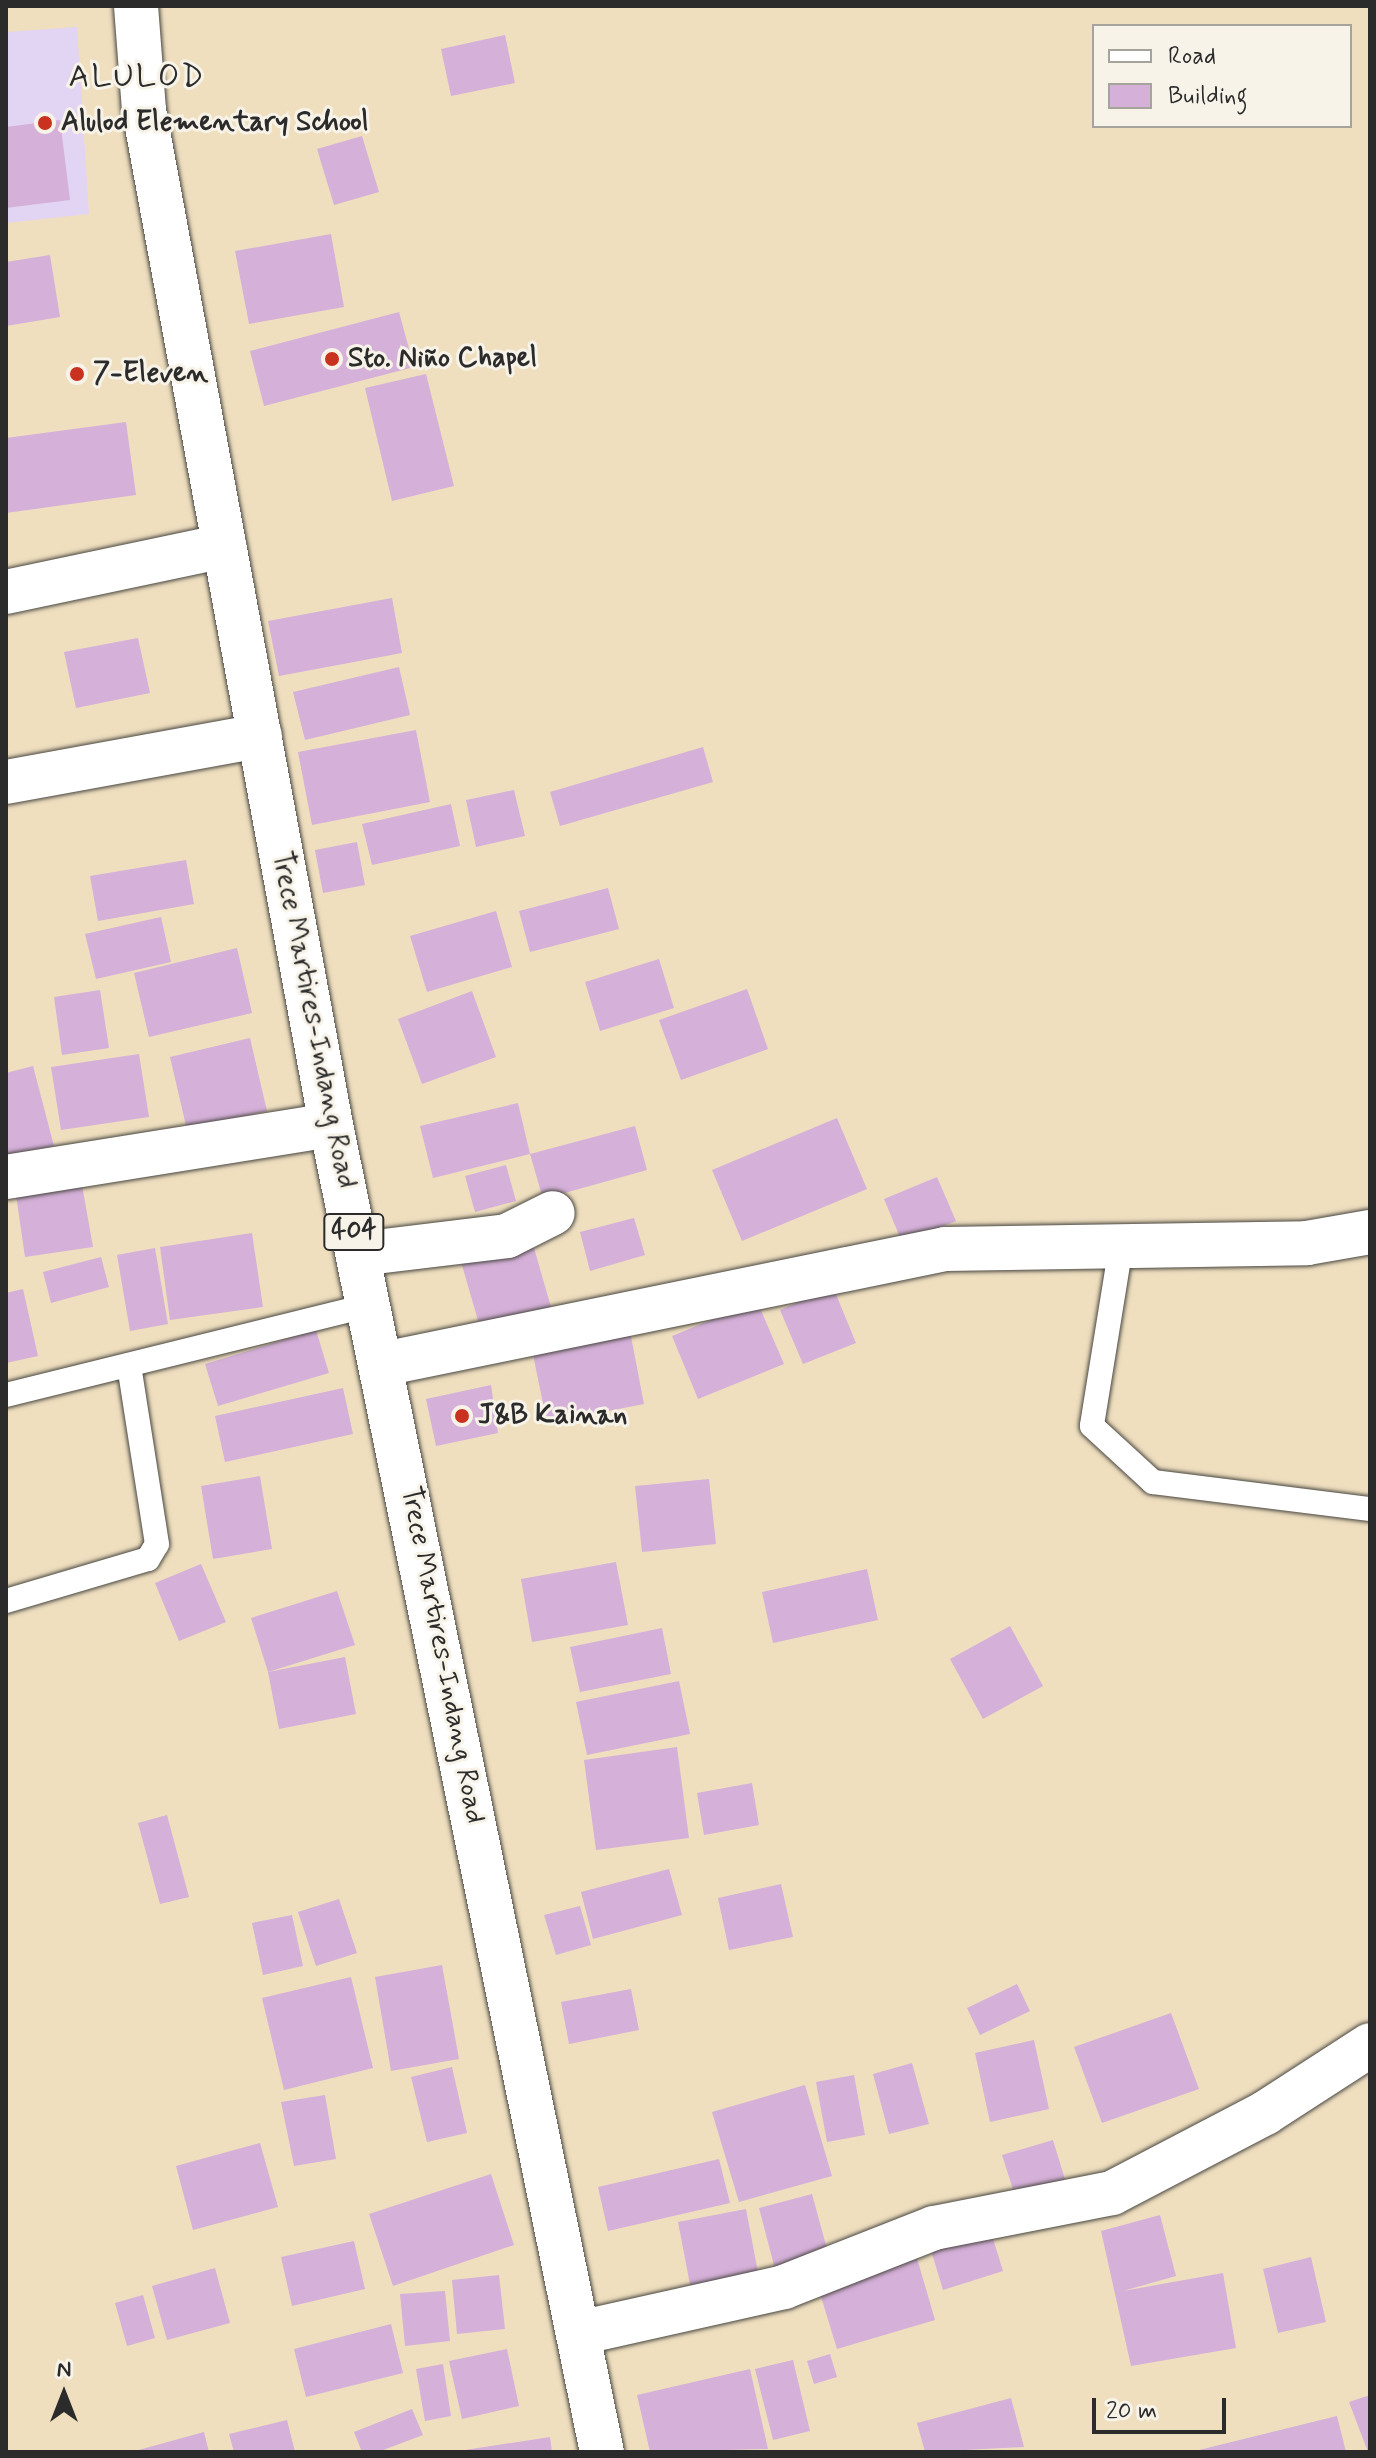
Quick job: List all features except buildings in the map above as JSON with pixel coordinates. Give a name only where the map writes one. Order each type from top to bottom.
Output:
[{"type":"street","name":"Trece Martires-Indang Road","points":[[136,6],[144,110],[331,1125],[383,1364],[602,2452]]},
{"type":"street","points":[[6,592],[224,546]]},
{"type":"street","points":[[6,782],[260,736]]},
{"type":"street","points":[[6,1177],[203,1149],[331,1125]]},
{"type":"street","points":[[359,1254],[507,1236],[553,1213]]},
{"type":"street","points":[[383,1364],[945,1249],[1307,1243],[1370,1232]]},
{"type":"street","points":[[579,2333],[784,2287],[934,2228],[1112,2193],[1265,2113],[1370,2045]]},
{"type":"lane","points":[[1121,1246],[1092,1426],[1153,1482],[1370,1509]]},
{"type":"lane","points":[[6,1395],[370,1305]]},
{"type":"lane","points":[[6,1601],[148,1559],[157,1544],[129,1365]]},
{"type":"shaded area","name":"Alulod Elementary School","points":[[77,27],[89,214],[6,223],[6,32]]},
{"type":"place","name":"Alulod Elementary School","points":[[45,123]]},
{"type":"place","name":"Sto. Niño Chapel","points":[[332,359]]},
{"type":"place","name":"7-Eleven","points":[[77,374]]},
{"type":"place","name":"J&B Kainan","points":[[462,1416]]},
{"type":"district","name":"ALULOD","points":[[137,77]]}]
